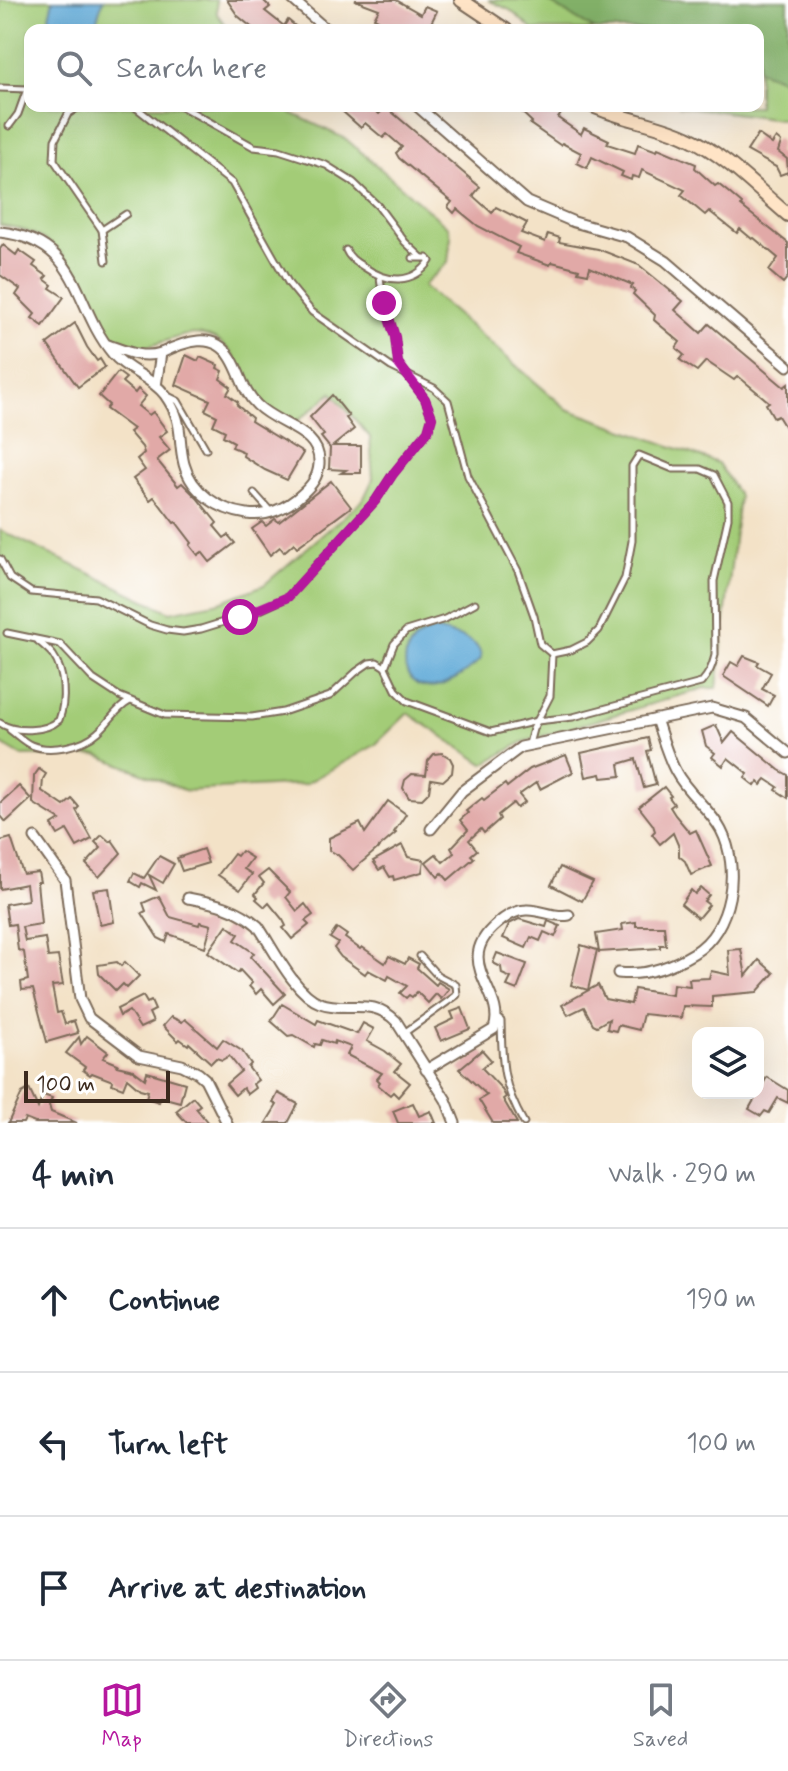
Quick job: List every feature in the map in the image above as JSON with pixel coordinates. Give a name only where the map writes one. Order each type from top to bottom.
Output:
[{"type":"street","points":[[293,0],[320,24]]},
{"type":"street","points":[[461,0],[497,24]]},
{"type":"street","points":[[424,112],[527,202],[574,222],[627,237],[666,261],[788,366]]},
{"type":"street","points":[[606,112],[688,137],[715,154],[788,215]]},
{"type":"street","points":[[0,232],[24,237],[52,252],[70,273],[108,345],[115,356],[160,389],[178,417],[184,464],[207,499],[235,512],[253,515],[289,505],[314,482],[319,455],[314,443],[268,415],[251,399],[232,359],[217,345],[208,341],[182,342],[152,356],[138,355],[108,345]]},
{"type":"street","points":[[160,389],[161,353]]},
{"type":"street","points":[[431,829],[462,791],[521,747],[529,745],[712,708],[746,718],[788,753]]},
{"type":"street","points":[[618,973],[633,974],[673,965],[700,949],[716,935],[728,895],[730,858],[725,839],[720,828],[677,775],[656,719]]},
{"type":"street","points":[[35,838],[65,880],[80,999],[89,1018],[139,1056],[182,1065],[198,1073],[205,1079],[227,1123]]},
{"type":"street","points":[[188,898],[234,909],[249,918],[258,926],[298,985],[313,999],[325,1004],[381,1010],[396,1021],[446,1100],[455,1123]]},
{"type":"street","points":[[426,1070],[494,1029],[496,1010],[480,969],[481,946],[487,933],[507,916],[526,910],[549,916],[569,915]]},
{"type":"lane","points":[[0,88],[24,89]]},
{"type":"lane","points":[[9,126],[24,99]]},
{"type":"lane","points":[[71,112],[55,140],[54,160],[102,230],[106,261]]},
{"type":"lane","points":[[142,112],[232,183],[269,252],[312,312],[391,367],[434,388],[448,401],[468,476],[518,571],[540,644],[552,654]]},
{"type":"lane","points":[[192,112],[254,147],[279,150],[326,165],[353,182],[378,206],[405,242],[430,261],[411,278],[401,280],[380,277],[349,256],[346,250]]},
{"type":"lane","points":[[102,230],[126,214]]},
{"type":"lane","points":[[413,258],[421,257]]},
{"type":"lane","points":[[0,559],[10,578],[31,592],[96,598],[150,625],[167,630],[183,632],[201,629],[271,606],[288,597],[376,500],[428,431],[432,417],[425,399],[398,363],[380,277]]},
{"type":"lane","points":[[160,389],[178,401],[206,449]]},
{"type":"lane","points":[[7,633],[60,644],[93,679],[165,715],[252,717],[283,712],[330,696],[369,663],[377,662],[385,667],[396,690],[407,701],[491,732],[537,721],[573,717],[682,689],[701,683],[710,674],[715,655],[714,581],[728,518],[728,502],[714,475],[700,469],[673,469],[646,456],[639,455],[634,460],[632,541],[625,578],[599,630],[587,642],[552,654]]},
{"type":"lane","points":[[254,493],[271,512]]},
{"type":"lane","points":[[385,667],[394,644],[406,631],[445,619],[475,603]]},
{"type":"lane","points":[[8,728],[49,727],[59,720],[62,711],[64,693],[59,669],[53,654],[37,640]]},
{"type":"lane","points":[[529,745],[530,736],[550,696],[552,654]]},
{"type":"lane","points":[[0,723],[30,744],[43,748],[69,745],[98,733],[120,706],[131,700]]},
{"type":"lane","points":[[403,1034],[457,995],[456,985],[437,975],[420,956]]},
{"type":"lane","points":[[497,1019],[501,1021],[503,1077],[524,1123]]},
{"type":"green space","points":[[0,0],[216,0],[217,14],[224,24],[24,24],[24,112],[290,112],[346,139],[448,227],[451,236],[448,262],[423,286],[567,409],[718,463],[739,496],[717,688],[705,688],[523,742],[484,764],[408,713],[375,745],[305,784],[186,791],[98,755],[22,756],[0,743],[0,530],[170,612],[220,602],[264,585],[363,500],[373,479],[370,437],[332,393],[294,424],[275,415],[259,402],[231,352],[210,337],[196,334],[144,347],[119,343],[106,332],[78,277],[56,249],[23,230],[0,225]]},
{"type":"green space","points":[[488,0],[788,0],[788,120],[725,112],[764,112],[764,24],[526,24],[510,10]]},
{"type":"green space","points":[[545,0],[788,0],[788,81],[764,72],[764,24],[585,24]]},
{"type":"water","points":[[53,0],[104,0],[95,24],[54,24],[49,16]]},
{"type":"water","points":[[436,630],[472,642],[477,646],[481,659],[455,679],[434,686],[418,684],[409,676],[405,663],[408,649],[418,637]]},
{"type":"building","points":[[227,0],[263,0],[270,7],[265,11],[281,24],[248,24]]},
{"type":"building","points":[[355,0],[396,0],[421,14],[425,6],[437,11],[433,24],[386,24],[374,18],[379,9]]},
{"type":"building","points":[[343,112],[392,112],[480,187],[473,196],[492,213],[496,207],[527,223],[521,233],[545,242],[548,234],[560,238],[559,242],[598,249],[639,265],[683,301],[675,310],[701,333],[709,324],[784,387],[788,384],[788,432],[778,416],[774,418],[766,404],[769,402],[738,376],[734,380],[706,361],[697,371],[680,360],[684,355],[676,348],[680,342],[654,320],[655,315],[633,294],[633,285],[590,267],[588,274],[516,253],[519,247],[478,226],[457,209],[454,213],[448,207],[452,202],[399,158],[396,153],[402,147],[387,134],[383,138],[365,123],[361,128]]},
{"type":"building","points":[[521,112],[562,112],[558,118],[581,134],[584,128],[609,140],[607,144],[635,153],[638,144],[657,151],[658,148],[696,164],[695,168],[715,186],[718,184],[788,243],[788,277],[783,283],[769,271],[778,258],[740,229],[737,233],[709,211],[705,215],[681,195],[685,190],[642,170],[639,178],[632,176],[631,180],[621,176],[623,172],[592,157],[587,168],[577,163],[581,153],[562,143],[560,145],[530,124],[532,122]]},
{"type":"building","points":[[758,134],[772,144],[776,138],[781,142],[778,152],[787,159],[788,172],[780,175],[776,167],[747,151]]},
{"type":"building","points":[[3,245],[16,255],[19,250],[36,262],[33,266],[47,276],[44,279],[52,285],[50,288],[64,297],[43,326],[32,318],[35,314],[16,295],[20,289],[0,275],[0,249]]},
{"type":"building","points":[[75,323],[87,347],[105,367],[78,387],[47,344]]},
{"type":"building","points":[[186,355],[218,365],[217,368],[223,371],[220,379],[231,387],[227,394],[238,402],[237,405],[252,418],[251,421],[303,453],[287,480],[265,470],[243,456],[244,452],[232,447],[234,442],[223,436],[225,431],[213,425],[217,416],[205,410],[210,400],[176,385]]},
{"type":"building","points":[[118,372],[126,378],[122,382],[135,393],[138,389],[146,396],[138,406],[149,415],[153,412],[167,431],[159,437],[170,450],[157,460],[178,486],[182,483],[197,498],[217,523],[214,526],[224,538],[228,535],[235,543],[210,562],[202,552],[198,555],[176,522],[154,497],[150,500],[133,479],[145,470],[137,459],[144,453],[142,447],[129,432],[133,429],[106,409],[109,405],[99,396]]},
{"type":"building","points":[[332,395],[349,416],[346,418],[354,429],[333,446],[361,446],[361,473],[341,473],[346,470],[329,469],[330,448],[310,417]]},
{"type":"building","points":[[331,481],[351,507],[297,547],[294,543],[284,552],[280,547],[270,555],[252,529],[262,522],[266,526],[275,519],[279,522]]},
{"type":"building","points":[[744,656],[759,662],[757,665],[771,673],[762,689],[774,695],[768,706],[723,676],[731,662],[738,666]]},
{"type":"building","points":[[716,725],[724,743],[733,732],[788,775],[788,798],[766,779],[755,786],[745,778],[748,774],[728,758],[723,766],[712,757],[715,753],[706,746],[702,731]]},
{"type":"building","points":[[648,738],[651,750],[647,751],[656,785],[644,788],[636,759],[619,764],[621,776],[602,778],[601,774],[586,777],[581,753]]},
{"type":"building","points":[[442,753],[450,758],[452,773],[443,781],[431,779],[429,792],[422,799],[409,798],[403,788],[405,780],[412,774],[426,775],[428,761],[434,754]]},
{"type":"building","points":[[566,755],[573,772],[540,789],[537,782],[519,795],[525,802],[517,808],[513,803],[498,815],[500,819],[484,833],[481,829],[469,840],[477,850],[471,855],[474,858],[448,880],[442,873],[438,877],[426,862],[436,854],[443,862],[454,853],[451,848],[468,830],[460,820],[468,813],[466,811],[505,784],[507,787],[530,769]]},
{"type":"building","points":[[39,769],[46,774],[42,791],[64,806],[72,799],[79,807],[76,810],[92,839],[77,847],[67,830],[58,835],[52,825],[60,820],[33,803],[34,776]]},
{"type":"building","points":[[19,786],[31,799],[6,822],[0,815],[0,803]]},
{"type":"building","points":[[664,787],[674,804],[670,807],[690,833],[696,830],[712,866],[691,875],[685,861],[679,856],[673,833],[660,844],[652,834],[655,831],[653,825],[639,807]]},
{"type":"building","points":[[388,801],[406,814],[396,833],[353,870],[329,850],[329,838],[360,823],[365,833]]},
{"type":"building","points":[[102,835],[110,842],[112,840],[121,853],[99,877],[86,864],[101,848],[95,842]]},
{"type":"building","points":[[11,838],[23,874],[38,872],[40,882],[37,882],[41,924],[22,927],[25,941],[45,938],[48,957],[58,956],[63,985],[52,986],[57,1013],[61,1012],[65,1024],[74,1021],[78,1033],[47,1042],[33,989],[22,990],[21,982],[28,980],[24,952],[18,950],[15,924],[8,925],[5,904],[28,900],[26,884],[0,889],[0,841]]},
{"type":"building","points":[[402,845],[408,857],[424,860],[422,872],[394,880],[384,867],[379,870],[373,861]]},
{"type":"building","points":[[203,849],[208,863],[182,871],[177,858]]},
{"type":"building","points":[[241,851],[252,858],[244,869],[252,874],[240,890],[218,875],[234,854],[237,856]]},
{"type":"building","points":[[159,856],[174,864],[163,883],[149,875],[156,890],[130,881],[134,873],[144,878]]},
{"type":"building","points":[[560,867],[593,882],[582,901],[551,885]]},
{"type":"building","points":[[268,870],[290,892],[286,897],[297,911],[305,904],[313,915],[305,921],[309,925],[292,939],[283,928],[286,926],[283,920],[269,903],[265,907],[256,899],[255,894],[264,883],[259,877]]},
{"type":"building","points":[[109,888],[114,922],[100,925],[93,890]]},
{"type":"building","points":[[701,888],[709,895],[704,901],[709,905],[698,918],[681,904],[691,890],[695,894]]},
{"type":"building","points":[[159,896],[170,917],[211,925],[205,947],[169,934],[166,942],[158,938],[142,913],[146,911],[143,903]]},
{"type":"building","points":[[519,919],[546,927],[548,921],[560,926],[555,937],[544,932],[540,941],[531,937],[526,948],[503,938],[509,924]]},
{"type":"building","points":[[636,922],[636,926],[664,926],[666,945],[599,952],[596,934],[623,930],[622,924]]},
{"type":"building","points":[[227,925],[239,934],[235,940],[254,953],[251,957],[285,994],[274,1004],[261,989],[256,994],[249,986],[252,983],[240,970],[238,973],[208,952]]},
{"type":"building","points":[[337,928],[360,949],[362,947],[385,963],[389,956],[405,964],[408,958],[419,964],[417,968],[436,985],[438,982],[449,989],[441,999],[436,994],[428,1003],[417,992],[406,998],[400,993],[407,986],[389,976],[387,980],[368,970],[365,974],[341,957],[334,948],[338,943],[330,938]]},
{"type":"building","points":[[581,945],[597,950],[588,990],[571,985]]},
{"type":"building","points":[[741,949],[746,976],[759,960],[774,973],[757,992],[712,996],[712,1007],[683,1006],[681,1018],[643,1014],[639,1030],[618,1025],[616,1031],[607,1029],[609,1019],[597,1026],[584,1007],[568,1015],[562,1005],[598,985],[605,999],[631,1004],[634,989],[672,995],[673,984],[690,986],[689,979],[709,978],[711,971],[730,975],[728,950]]},
{"type":"building","points":[[497,953],[527,964],[517,990],[507,986],[511,978],[502,974],[501,967],[493,963]]},
{"type":"building","points":[[117,962],[121,966],[125,962],[139,976],[127,988],[123,984],[116,991],[99,974],[98,965]]},
{"type":"building","points":[[143,996],[147,1003],[151,1001],[155,1010],[149,1013],[153,1022],[140,1028],[129,1011],[120,1016],[117,1009]]},
{"type":"building","points":[[282,1004],[316,1024],[318,1020],[357,1034],[363,1023],[374,1029],[367,1041],[401,1064],[395,1071],[410,1083],[398,1097],[393,1092],[390,1095],[378,1085],[380,1082],[377,1079],[382,1073],[347,1055],[351,1047],[322,1040],[320,1045],[315,1044],[314,1047],[293,1035],[288,1036],[271,1021]]},
{"type":"building","points":[[462,1008],[470,1029],[441,1041],[435,1028],[454,1019],[451,1012]]},
{"type":"building","points":[[171,1017],[182,1022],[185,1019],[217,1047],[223,1039],[242,1051],[251,1064],[248,1067],[258,1080],[253,1084],[255,1088],[247,1094],[243,1088],[235,1095],[226,1084],[241,1071],[229,1056],[222,1060],[216,1058],[211,1063],[189,1043],[178,1041],[163,1026]]},
{"type":"building","points":[[87,1036],[108,1052],[103,1058],[117,1066],[133,1070],[145,1079],[147,1072],[185,1083],[180,1102],[161,1097],[159,1102],[146,1098],[148,1091],[140,1089],[127,1078],[123,1088],[112,1084],[113,1081],[92,1073],[90,1075],[83,1070],[85,1067],[66,1053],[79,1037],[81,1044]]},
{"type":"building","points":[[482,1050],[491,1060],[482,1068],[501,1088],[506,1097],[503,1099],[517,1123],[493,1123],[479,1100],[487,1095],[459,1069]]},
{"type":"building","points":[[767,1077],[788,1090],[788,1103],[778,1098],[769,1113],[765,1111],[761,1116],[749,1109],[755,1099],[764,1099]]},
{"type":"building","points":[[29,1089],[38,1108],[43,1095],[52,1098],[49,1105],[51,1112],[77,1123],[35,1123],[25,1119],[23,1123],[8,1123],[22,1093]]},
{"type":"building","points":[[278,1093],[298,1104],[288,1123],[266,1123],[277,1105],[273,1103]]},
{"type":"building","points":[[193,1097],[200,1105],[196,1108],[208,1123],[187,1123],[176,1111]]},
{"type":"building","points":[[413,1103],[419,1116],[431,1111],[436,1123],[398,1123],[393,1111]]},
{"type":"route","points":[[240,617],[288,597],[376,500],[428,431],[432,417],[425,399],[398,363],[395,337],[384,303]]}]
